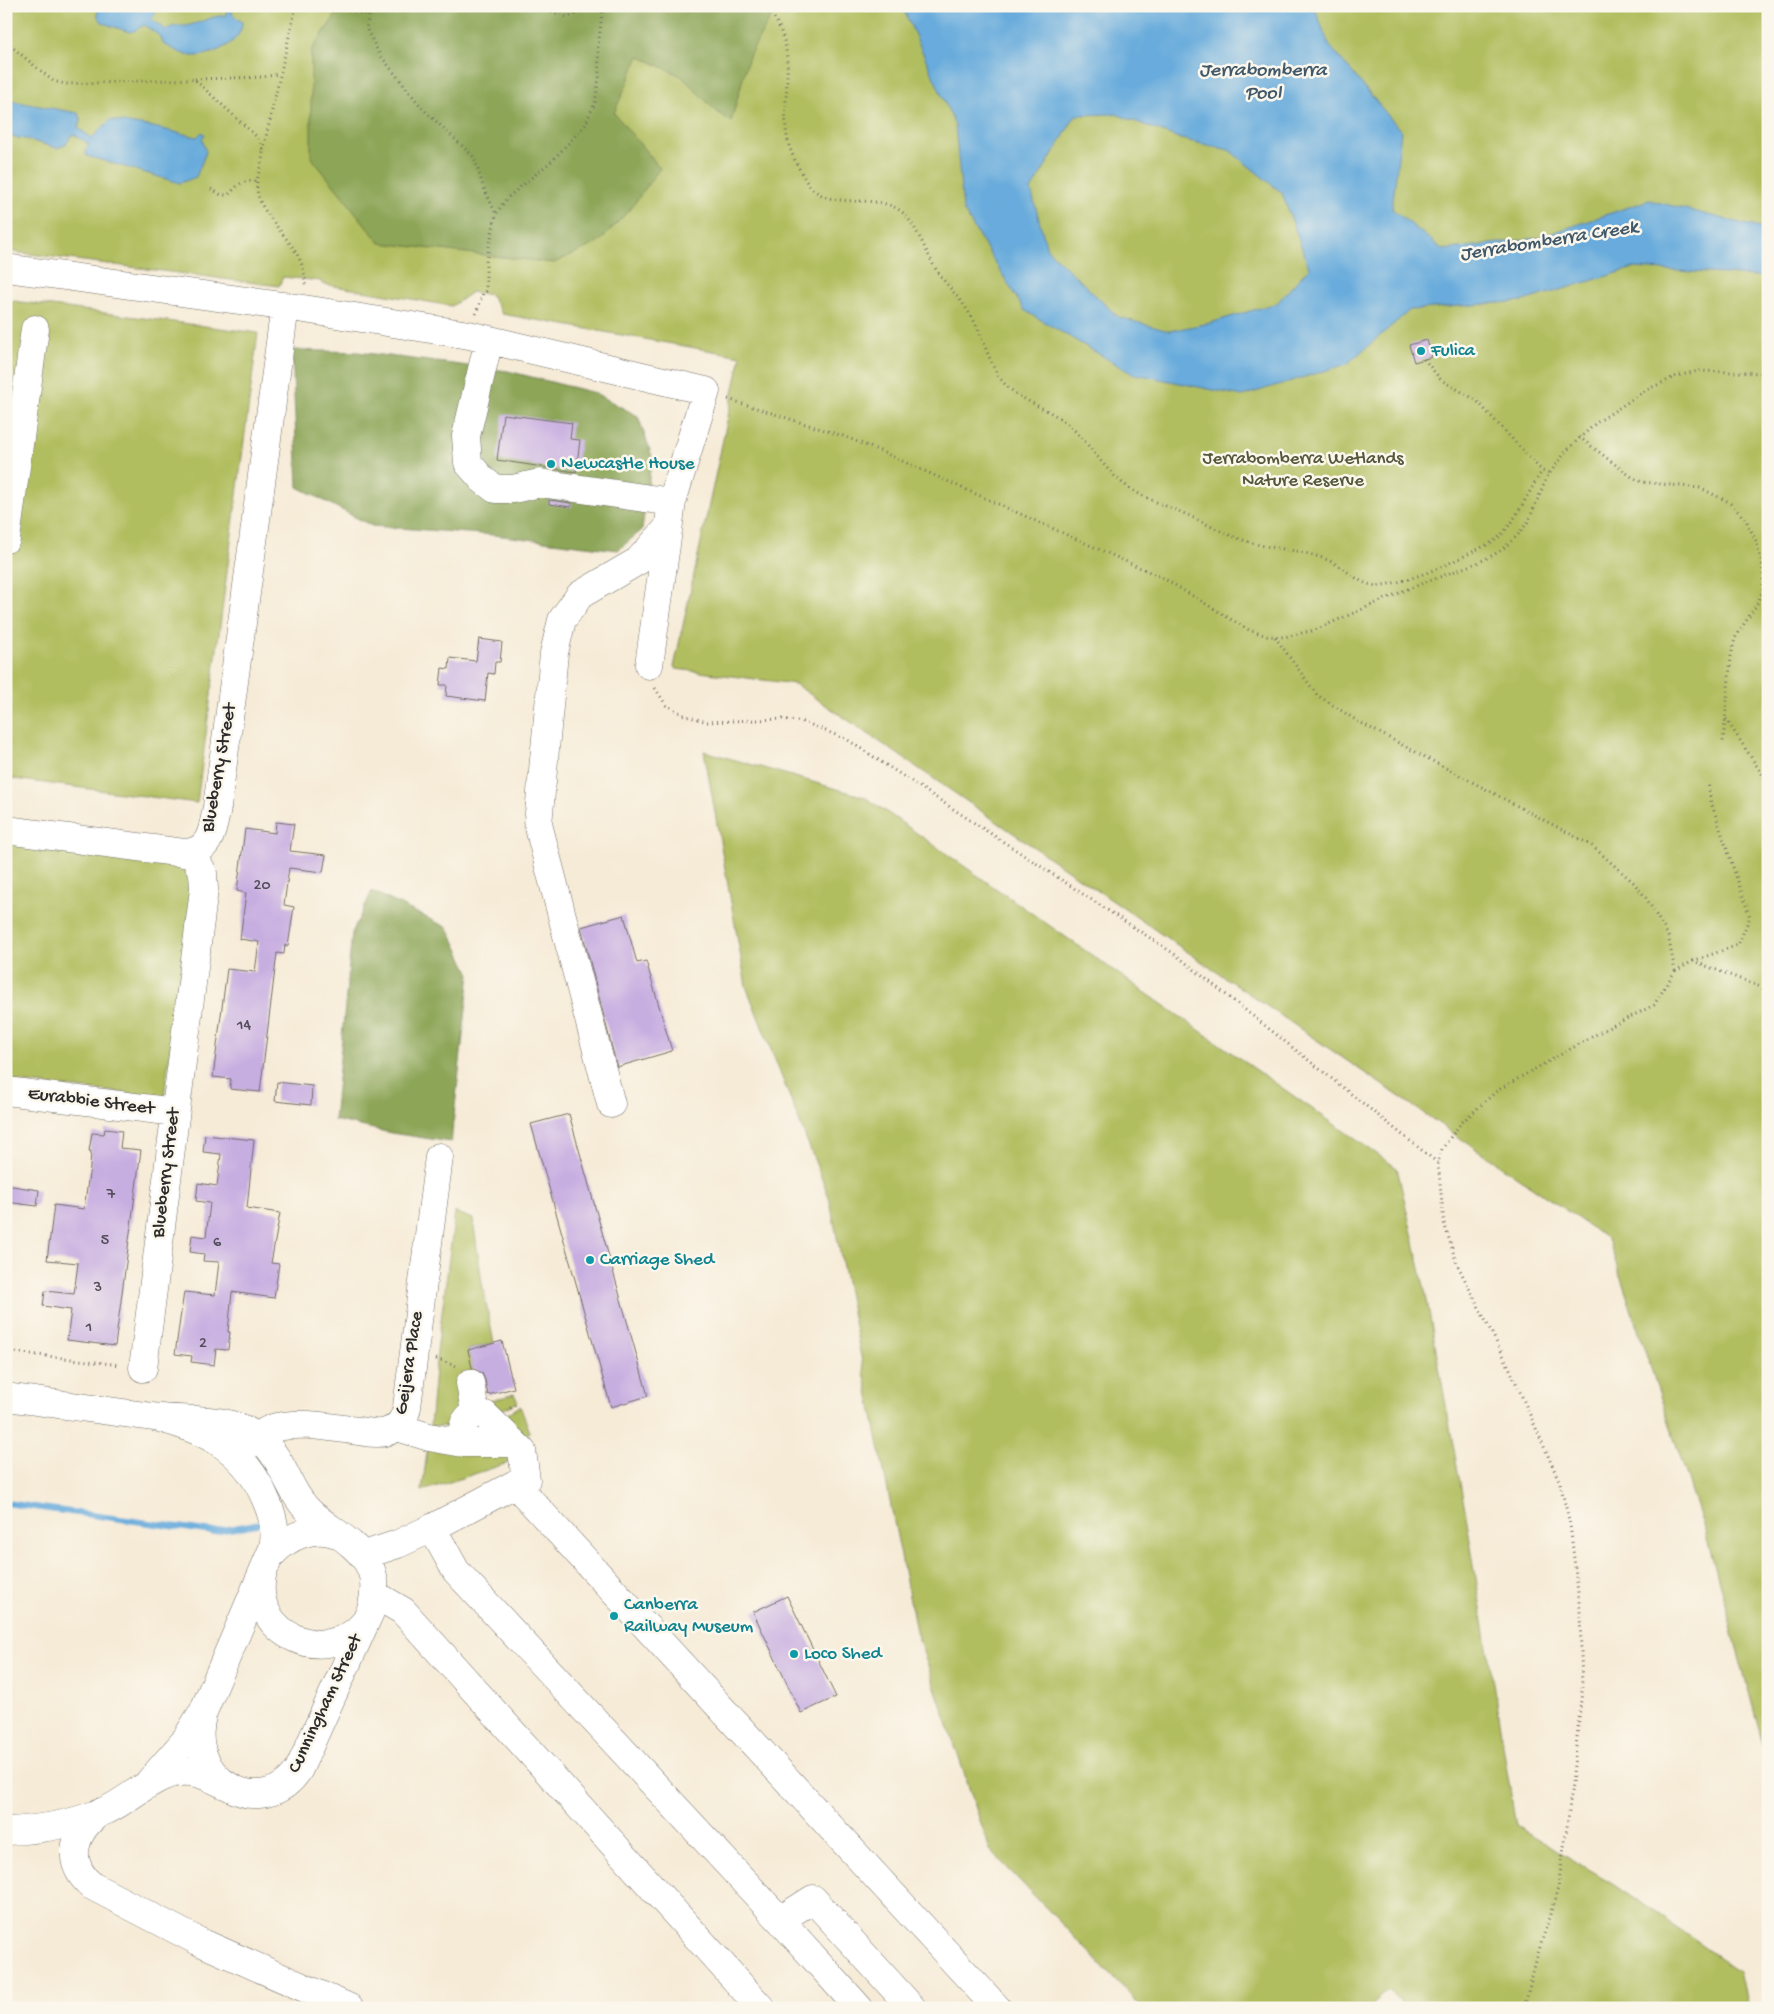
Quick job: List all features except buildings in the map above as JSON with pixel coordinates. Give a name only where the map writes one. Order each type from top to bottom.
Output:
[{"type":"street","points":[[6,268],[295,308],[479,337],[706,391],[670,515],[649,665]]},
{"type":"street","name":"Blueberry Street","points":[[143,1368],[204,889],[203,873],[192,852],[199,850],[209,840],[214,822],[295,308]]},
{"type":"street","points":[[6,539],[35,329]]},
{"type":"street","points":[[479,337],[466,436],[468,463],[483,480],[495,489],[513,489],[540,483],[670,515]]},
{"type":"street","points":[[611,1104],[538,824],[554,653],[562,620],[580,595],[638,561],[670,515]]},
{"type":"street","points":[[6,830],[178,852],[192,852]]},
{"type":"street","name":"Eurabbie Street","points":[[6,1091],[175,1112]]},
{"type":"street","name":"Geijera Place","points":[[237,1456],[257,1437],[275,1427],[297,1424],[381,1433],[397,1427],[406,1413],[440,1157]]},
{"type":"street","points":[[464,1375],[476,1412],[485,1416],[512,1443],[522,1450],[529,1480],[997,2008]]},
{"type":"street","points":[[6,1398],[159,1418],[212,1420],[230,1425],[257,1437],[273,1454],[302,1505],[355,1547]]},
{"type":"street","points":[[463,1443],[462,1428],[466,1419],[476,1412]]},
{"type":"street","points":[[159,1418],[196,1429],[217,1440],[237,1456],[254,1476],[272,1514],[275,1535],[261,1596],[267,1612],[279,1628],[300,1642],[320,1644],[337,1641],[353,1634],[366,1620]]},
{"type":"street","points":[[397,1427],[429,1437],[463,1443],[512,1443]]},
{"type":"street","points":[[6,1831],[53,1827],[100,1812],[134,1794],[150,1780],[184,1742],[202,1712],[267,1565],[289,1539],[313,1531],[328,1531],[355,1547],[398,1544],[529,1480]]},
{"type":"street","points":[[432,1528],[456,1571],[780,1920],[859,2008]]},
{"type":"street","name":"Cunningham Street","points":[[134,1794],[158,1778],[180,1772],[198,1773],[240,1791],[263,1792],[282,1787],[294,1776],[366,1620],[374,1594],[372,1572],[355,1547]]},
{"type":"street","points":[[374,1594],[403,1611],[761,2008]]},
{"type":"street","points":[[202,1712],[198,1738],[204,1760],[213,1775],[229,1787]]},
{"type":"street","points":[[100,1812],[83,1826],[76,1841],[76,1864],[81,1874],[92,1886],[198,1941],[350,2008]]},
{"type":"street","points":[[780,1920],[813,1899],[912,2008]]},
{"type":"path","points":[[295,308],[306,273],[298,254],[260,202],[257,180],[279,74],[296,6]]},
{"type":"path","points":[[330,6],[369,15]]},
{"type":"path","points":[[371,6],[366,28],[380,55],[423,109],[474,157],[483,186],[496,214]]},
{"type":"path","points":[[479,337],[483,293],[486,291],[486,262],[496,214],[507,198],[553,160],[585,125],[596,103],[602,6],[567,17],[537,6]]},
{"type":"path","points":[[765,6],[775,18],[784,37],[789,65],[785,109],[787,140],[806,182],[819,194],[829,198],[857,202],[879,201],[896,207],[908,218],[939,273],[965,306],[977,326],[991,363],[1004,384],[1026,401],[1056,415],[1072,427],[1092,453],[1124,485],[1156,503],[1190,516],[1220,532],[1259,544],[1300,551],[1333,562],[1361,582],[1379,586],[1409,578],[1457,560],[1498,539],[1513,519],[1542,471]]},
{"type":"path","points":[[6,42],[53,81],[65,84],[262,77],[279,74]]},
{"type":"path","points":[[194,79],[257,137],[263,150]]},
{"type":"path","points":[[211,189],[221,196],[228,196],[243,181],[257,180]]},
{"type":"path","points":[[1424,359],[1441,380],[1476,400],[1542,471],[1550,473]]},
{"type":"path","points":[[706,391],[843,436],[880,451],[1163,578],[1248,630],[1275,637],[1292,637],[1315,630],[1402,592],[1479,562],[1498,552],[1517,536],[1528,522],[1550,473],[1579,437],[1600,420],[1646,390],[1677,376],[1708,370],[1757,374],[1768,372]]},
{"type":"path","points":[[1579,437],[1632,477],[1642,482],[1700,488],[1729,502],[1746,520],[1756,541],[1763,567],[1763,590],[1757,604],[1735,638],[1731,656],[1723,742]]},
{"type":"path","points":[[1275,637],[1317,695],[1359,722],[1592,846],[1633,882],[1646,898],[1668,935],[1675,972]]},
{"type":"path","points":[[649,665],[654,686],[666,704],[686,716],[707,722],[782,719],[804,722],[848,740],[1176,955],[1438,1163]]},
{"type":"path","points":[[1726,718],[1768,783]]},
{"type":"path","points":[[1527,2008],[1526,2001],[1558,1888],[1568,1820],[1582,1691],[1580,1610],[1570,1524],[1560,1482],[1509,1367],[1457,1264],[1444,1223],[1438,1163],[1442,1148],[1461,1123],[1498,1090],[1596,1034],[1654,1005],[1675,972],[1693,961],[1738,945],[1750,917],[1711,802],[1708,782]]},
{"type":"path","points":[[1693,961],[1761,987],[1768,992]]},
{"type":"path","points":[[6,1351],[143,1368]]},
{"type":"path","points":[[413,1354],[436,1359],[464,1375]]},
{"type":"path","points":[[1519,2008],[1526,2001]]},
{"type":"green space","name":"Jerrabomberra Wetlands Nature Reserve","points":[[6,6],[1768,6],[1768,1762],[1705,1531],[1608,1239],[795,684],[676,669],[674,667],[741,356],[502,314],[491,295],[472,292],[452,306],[322,284],[321,281],[283,277],[279,286],[6,251]]},
{"type":"green space","points":[[342,6],[777,6],[749,56],[731,122],[716,111],[681,76],[639,56],[614,113],[660,168],[631,208],[599,242],[554,263],[380,243],[311,157],[311,51]]},
{"type":"green space","points":[[6,300],[258,333],[197,803],[6,778]]},
{"type":"green space","points":[[292,350],[358,352],[508,371],[595,393],[638,416],[652,456],[642,530],[618,550],[494,535],[372,526],[298,487]]},
{"type":"green space","points":[[704,751],[865,797],[1397,1168],[1426,1295],[1466,1516],[1516,1826],[1614,1884],[1739,1971],[1747,2008],[1406,2008],[1389,1990],[1368,2008],[1143,2008],[990,1850],[916,1631],[829,1197],[746,986]]},
{"type":"green space","points":[[6,842],[182,867],[193,879],[164,1097],[6,1081]]},
{"type":"green space","points":[[372,891],[448,928],[470,974],[451,1142],[391,1133],[334,1120],[352,933]]},
{"type":"green space","points":[[455,1212],[473,1219],[482,1283],[494,1343],[468,1350],[476,1381],[450,1426],[430,1427],[436,1359]]},
{"type":"green space","points":[[514,1394],[518,1402],[488,1416],[480,1404]]},
{"type":"green space","points":[[520,1406],[530,1432],[525,1436],[498,1420]]},
{"type":"green space","points":[[428,1444],[510,1449],[512,1459],[508,1463],[422,1491]]},
{"type":"water","points":[[97,6],[153,6],[156,13],[151,19],[166,30],[226,15],[227,6],[233,6],[232,14],[242,22],[241,30],[224,47],[208,54],[192,56],[163,44],[161,37],[144,25],[129,32],[103,23],[98,17]]},
{"type":"water","name":"Jerrabomberra Pool","points":[[902,6],[1314,6],[1329,45],[1401,131],[1392,209],[1443,250],[1538,238],[1649,200],[1768,230],[1768,277],[1634,268],[1523,301],[1410,310],[1347,364],[1242,396],[1131,373],[1024,310],[963,210],[955,125]],"holes":[[[1116,114],[1181,139],[1229,150],[1282,193],[1309,268],[1277,303],[1210,323],[1169,331],[1118,317],[1047,249],[1031,190],[1076,115]]]},
{"type":"water","points":[[6,100],[78,113],[81,120],[78,128],[92,138],[110,120],[197,137],[202,132],[205,134],[202,139],[206,152],[196,177],[180,183],[87,156],[85,150],[89,144],[73,134],[65,145],[57,148],[26,139],[6,136]]},
{"type":"waterway","points":[[6,1503],[213,1532],[261,1523]]},
{"type":"place","name":"Fulica","points":[[1421,351]]},
{"type":"place","name":"Newcastle House","points":[[551,464]]},
{"type":"place","name":"Carriage Shed","points":[[590,1260]]},
{"type":"place","name":"Canberra Railway Museum","points":[[614,1616]]},
{"type":"place","name":"Loco Shed","points":[[794,1654]]},
{"type":"water label","name":"Jerrabomberra Creek","points":[[1549,242]]}]
